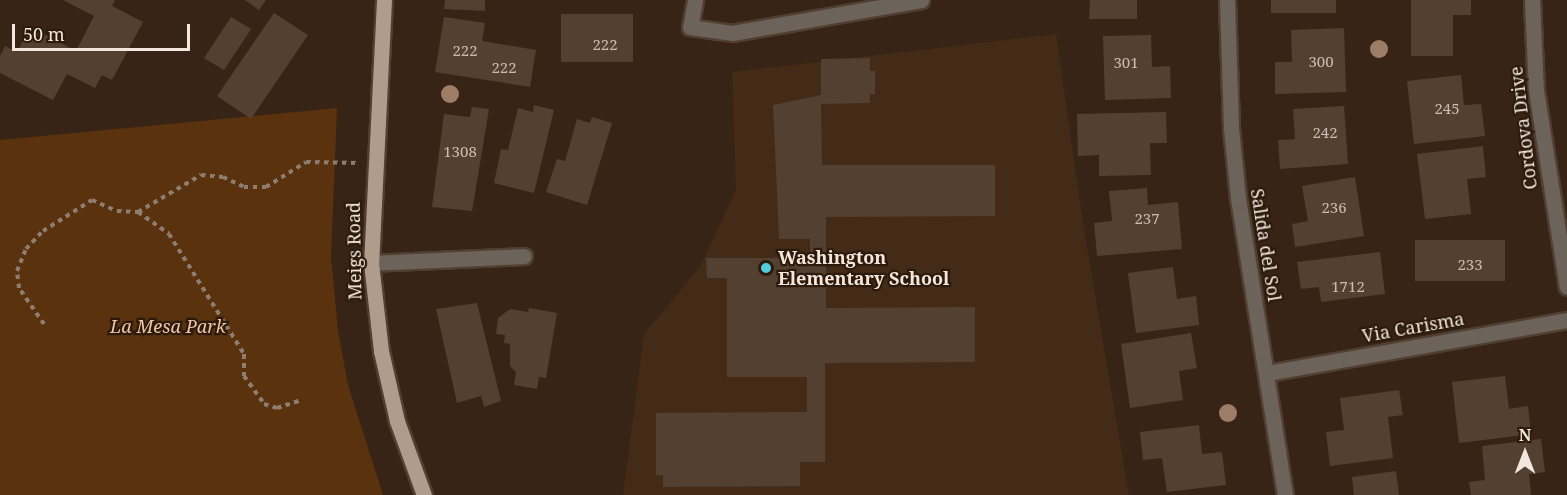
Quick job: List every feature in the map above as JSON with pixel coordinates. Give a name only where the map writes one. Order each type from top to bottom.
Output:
[{"type":"main road","name":"Meigs Road","points":[[384,0],[371,264],[381,351],[396,420],[424,495]]},
{"type":"street","points":[[695,0],[690,27],[732,33],[921,0]]},
{"type":"street","name":"Salida del Sol","points":[[1227,0],[1236,175],[1285,495]]},
{"type":"street","name":"Cordova Drive","points":[[1532,0],[1536,90],[1567,287]]},
{"type":"street","points":[[371,264],[524,256]]},
{"type":"street","name":"Via Carisma","points":[[1267,373],[1567,320]]},
{"type":"path","points":[[138,212],[201,175],[223,177],[244,187],[266,187],[306,162],[375,163]]},
{"type":"path","points":[[44,324],[19,288],[18,271],[26,249],[43,231],[92,200],[117,211],[138,212],[169,234],[244,354],[244,376],[264,404],[277,408],[301,400]]},
{"type":"shaded area","points":[[1056,34],[1083,224],[1129,495],[623,495],[644,334],[700,267],[736,190],[732,72]]},
{"type":"green space","name":"La Mesa Park","points":[[337,108],[331,257],[338,331],[348,385],[383,495],[0,495],[0,140]]},
{"type":"building","points":[[63,0],[115,0],[112,6],[143,22],[112,80],[102,75],[95,88],[67,74],[53,100],[0,73],[0,56],[5,46],[17,52],[30,27],[76,51],[94,16]]},
{"type":"building","points":[[245,0],[266,0],[259,10]]},
{"type":"building","points":[[445,0],[485,0],[485,11],[444,9]]},
{"type":"building","points":[[1090,0],[1137,0],[1137,19],[1089,19]]},
{"type":"building","points":[[1271,0],[1336,0],[1336,13],[1271,13]]},
{"type":"building","points":[[1411,0],[1471,0],[1471,15],[1453,15],[1453,56],[1411,56]]},
{"type":"building","points":[[274,13],[308,35],[251,119],[217,96]]},
{"type":"building","points":[[561,14],[633,14],[633,62],[561,62]]},
{"type":"building","points":[[231,17],[251,29],[224,70],[204,58]]},
{"type":"building","points":[[444,17],[485,23],[482,41],[536,50],[530,87],[435,72]]},
{"type":"building","points":[[1344,28],[1346,92],[1275,94],[1275,62],[1292,62],[1291,30]]},
{"type":"building","points":[[1151,35],[1152,67],[1170,66],[1171,98],[1105,100],[1103,36]]},
{"type":"building","name":"Washington Elementary School","points":[[870,58],[870,71],[875,71],[875,94],[870,94],[870,103],[821,104],[822,165],[995,165],[995,216],[826,217],[826,308],[975,307],[975,362],[825,363],[825,462],[800,462],[800,486],[663,487],[663,475],[656,475],[656,413],[807,412],[807,377],[727,377],[727,278],[707,278],[706,258],[810,258],[810,239],[779,239],[773,105],[821,95],[821,59]]},
{"type":"building","points":[[1461,75],[1464,105],[1481,104],[1485,136],[1414,144],[1407,81]]},
{"type":"building","points":[[534,105],[554,110],[534,193],[494,183],[501,149],[508,150],[518,108],[533,112]]},
{"type":"building","points":[[1344,106],[1348,164],[1280,169],[1278,140],[1295,139],[1293,109]]},
{"type":"building","points":[[472,107],[489,109],[472,211],[432,207],[444,114],[470,117]]},
{"type":"building","points":[[1166,112],[1167,143],[1150,143],[1151,175],[1099,176],[1099,155],[1078,156],[1077,114]]},
{"type":"building","points":[[592,117],[612,123],[587,205],[546,192],[557,159],[565,161],[577,119],[590,123]]},
{"type":"building","points":[[1483,146],[1486,177],[1467,179],[1471,214],[1425,219],[1417,154]]},
{"type":"building","points":[[1355,177],[1364,236],[1295,247],[1292,224],[1308,221],[1302,186]]},
{"type":"building","points":[[1147,188],[1148,205],[1178,202],[1182,249],[1097,256],[1094,223],[1112,221],[1109,191]]},
{"type":"building","points":[[1415,240],[1505,240],[1505,281],[1415,281]]},
{"type":"building","points":[[1380,252],[1385,294],[1321,302],[1319,287],[1301,289],[1297,262]]},
{"type":"building","points":[[1173,267],[1177,299],[1196,296],[1199,325],[1136,333],[1128,273]]},
{"type":"building","points":[[477,303],[501,401],[484,407],[481,396],[457,403],[436,309]]},
{"type":"building","points":[[529,308],[557,313],[546,378],[539,377],[537,389],[514,385],[516,372],[510,366],[510,344],[504,343],[505,335],[496,334],[498,318],[510,309],[528,312]]},
{"type":"building","points":[[1191,333],[1197,368],[1179,371],[1183,400],[1130,408],[1121,344]]},
{"type":"building","points":[[1505,376],[1509,409],[1528,406],[1531,434],[1459,443],[1452,382]]},
{"type":"building","points":[[1399,390],[1403,415],[1388,417],[1393,458],[1330,466],[1326,432],[1344,430],[1340,398]]},
{"type":"building","points":[[1199,425],[1202,454],[1222,452],[1226,485],[1167,492],[1162,458],[1143,460],[1140,432]]},
{"type":"building","points":[[1541,439],[1545,472],[1529,474],[1531,495],[1471,495],[1469,482],[1485,480],[1482,446]]},
{"type":"building","points":[[1396,471],[1399,495],[1354,495],[1352,477]]},
{"type":"place","name":"Washington Elementary School","points":[[766,268]]}]
